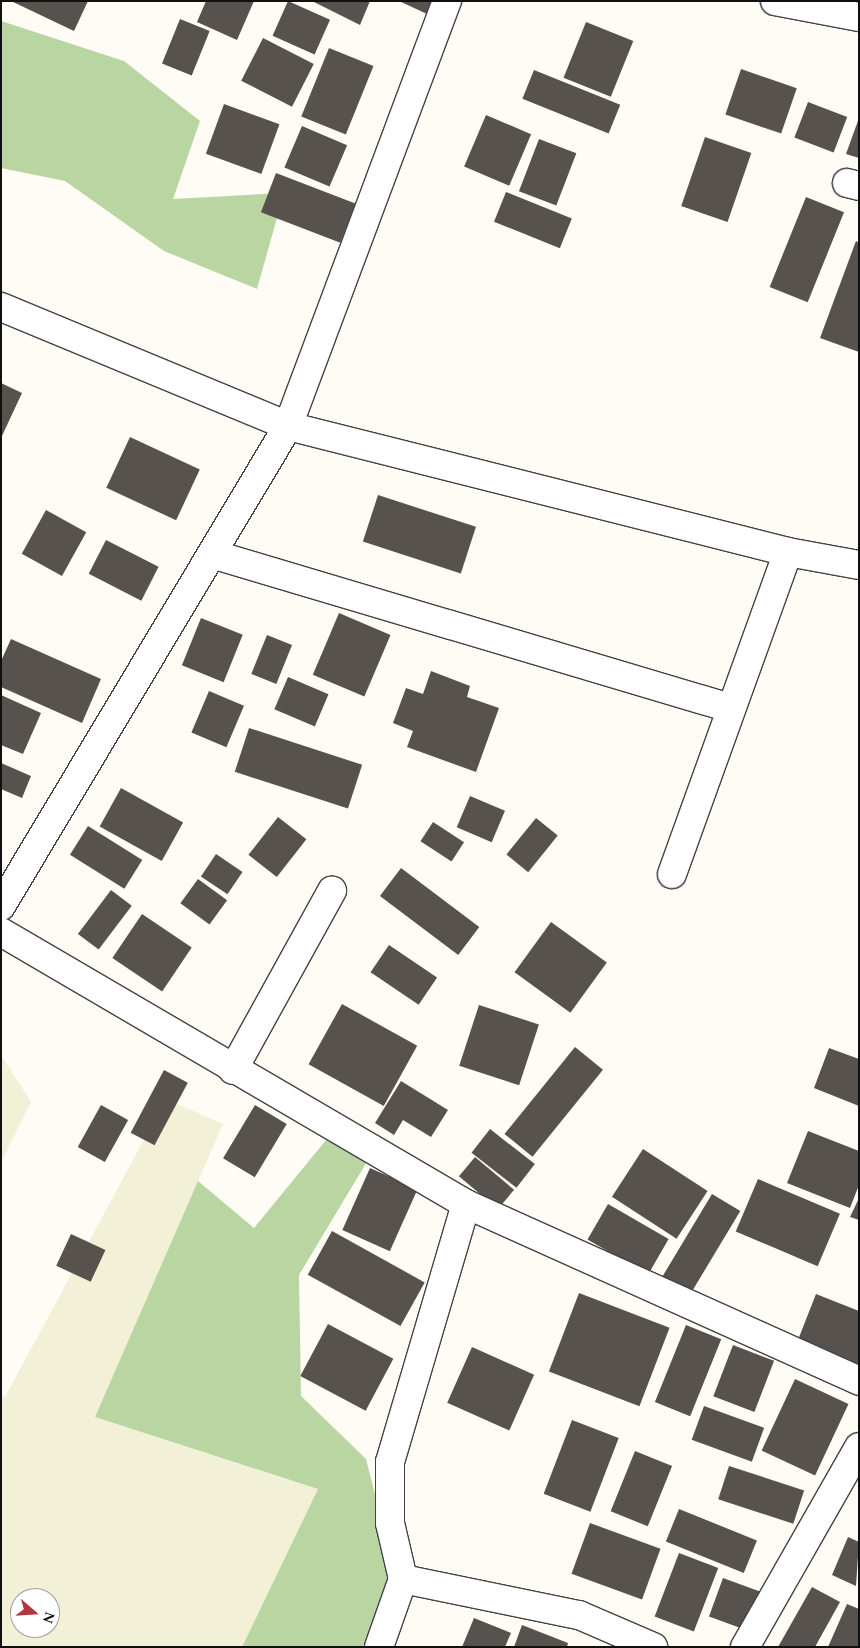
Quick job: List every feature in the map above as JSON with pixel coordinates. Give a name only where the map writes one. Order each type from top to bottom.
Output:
[{"type":"street","points":[[1,906],[288,426],[447,1]]},
{"type":"street","points":[[775,1],[859,16]]},
{"type":"street","points":[[1,307],[288,426],[788,552],[859,565]]},
{"type":"street","points":[[672,874],[730,708],[788,552]]},
{"type":"street","points":[[212,554],[730,708]]},
{"type":"street","points":[[233,1070],[332,892]]},
{"type":"street","points":[[1,932],[233,1070],[466,1204],[859,1381]]},
{"type":"street","points":[[379,1647],[403,1579],[390,1523],[390,1462],[466,1204]]},
{"type":"street","points":[[745,1647],[859,1447]]},
{"type":"street","points":[[403,1579],[579,1615],[653,1647]]},
{"type":"shaded area","points":[[1,1055],[31,1102],[1,1163]]},
{"type":"shaded area","points":[[166,1099],[223,1124],[95,1417],[318,1489],[242,1647],[1,1647],[1,1395],[5,1397]]},
{"type":"green space","points":[[1,21],[124,61],[200,121],[173,199],[284,193],[257,289],[164,251],[65,181],[1,168]]},
{"type":"green space","points":[[331,1134],[371,1155],[299,1275],[301,1396],[366,1459],[397,1581],[374,1647],[242,1647],[318,1489],[95,1417],[198,1181],[254,1228]]},
{"type":"building","points":[[11,1],[88,1],[74,31]]},
{"type":"building","points":[[206,1],[254,1],[237,40],[197,22]]},
{"type":"building","points":[[288,1],[330,20],[315,54],[273,36]]},
{"type":"building","points":[[312,1],[370,1],[360,25]]},
{"type":"building","points":[[399,1],[432,1],[427,14]]},
{"type":"building","points":[[180,19],[210,31],[192,75],[162,64]]},
{"type":"building","points":[[586,22],[633,41],[611,97],[564,78]]},
{"type":"building","points":[[263,38],[314,64],[292,107],[241,81]]},
{"type":"building","points":[[329,48],[374,66],[346,135],[301,117]]},
{"type":"building","points":[[741,69],[797,88],[781,134],[725,114]]},
{"type":"building","points":[[534,70],[620,105],[609,134],[522,99]]},
{"type":"building","points":[[808,102],[847,117],[834,153],[794,137]]},
{"type":"building","points":[[224,104],[279,124],[261,174],[206,154]]},
{"type":"building","points":[[486,115],[531,134],[509,186],[464,167]]},
{"type":"building","points":[[859,118],[859,158],[846,154]]},
{"type":"building","points":[[302,126],[347,145],[330,187],[284,167]]},
{"type":"building","points":[[705,137],[751,153],[728,222],[681,206]]},
{"type":"building","points":[[539,139],[576,153],[556,206],[519,191]]},
{"type":"building","points":[[276,173],[355,203],[340,243],[261,212]]},
{"type":"building","points":[[506,192],[572,219],[560,248],[494,222]]},
{"type":"building","points":[[806,197],[844,212],[808,302],[770,287]]},
{"type":"building","points":[[856,241],[859,243],[859,352],[820,338]]},
{"type":"building","points":[[1,383],[22,393],[1,438]]},
{"type":"building","points":[[130,437],[200,470],[176,520],[106,488]]},
{"type":"building","points":[[378,495],[476,527],[461,573],[363,542]]},
{"type":"building","points":[[46,510],[86,532],[62,576],[22,554]]},
{"type":"building","points":[[106,540],[159,567],[141,601],[89,574]]},
{"type":"building","points":[[339,613],[391,635],[364,697],[313,675]]},
{"type":"building","points":[[201,618],[243,635],[224,682],[182,665]]},
{"type":"building","points":[[267,635],[292,645],[276,684],[251,674]]},
{"type":"building","points":[[11,639],[101,679],[82,723],[1,687],[1,661]]},
{"type":"building","points":[[431,671],[470,686],[467,697],[499,708],[476,772],[407,747],[413,731],[393,723],[406,688],[423,694]]},
{"type":"building","points":[[288,677],[329,694],[315,726],[274,709]]},
{"type":"building","points":[[209,691],[244,706],[226,747],[191,732]]},
{"type":"building","points":[[1,695],[41,713],[23,754],[1,745]]},
{"type":"building","points":[[249,728],[362,765],[348,809],[235,772]]},
{"type":"building","points":[[1,763],[31,776],[22,798],[1,789]]},
{"type":"building","points":[[121,788],[183,822],[162,861],[100,826]]},
{"type":"building","points":[[470,796],[505,811],[492,842],[457,827]]},
{"type":"building","points":[[278,817],[306,839],[277,877],[248,855]]},
{"type":"building","points":[[536,818],[558,836],[528,872],[506,855]]},
{"type":"building","points":[[433,822],[464,842],[452,861],[420,841]]},
{"type":"building","points":[[88,826],[142,860],[124,889],[70,855]]},
{"type":"building","points":[[216,854],[243,872],[227,894],[201,876]]},
{"type":"building","points":[[401,868],[479,927],[458,955],[380,896]]},
{"type":"building","points":[[198,879],[227,900],[209,924],[180,903]]},
{"type":"building","points":[[111,890],[132,906],[99,950],[78,934]]},
{"type":"building","points":[[142,914],[192,948],[162,991],[112,958]]},
{"type":"building","points":[[551,922],[607,963],[570,1013],[515,972]]},
{"type":"building","points":[[389,945],[437,977],[419,1005],[371,972]]},
{"type":"building","points":[[342,1004],[417,1046],[384,1106],[309,1064]]},
{"type":"building","points":[[479,1005],[539,1024],[519,1085],[459,1066]]},
{"type":"building","points":[[575,1047],[603,1070],[532,1157],[505,1134]]},
{"type":"building","points":[[829,1048],[859,1059],[859,1106],[814,1088]]},
{"type":"building","points":[[164,1070],[188,1083],[155,1145],[131,1133]]},
{"type":"building","points":[[401,1081],[448,1110],[431,1137],[403,1120],[394,1135],[375,1123]]},
{"type":"building","points":[[101,1105],[128,1120],[105,1162],[78,1147]]},
{"type":"building","points":[[255,1105],[287,1124],[255,1177],[223,1158]]},
{"type":"building","points":[[490,1129],[535,1164],[516,1188],[472,1153]]},
{"type":"building","points":[[808,1131],[859,1151],[859,1185],[850,1208],[787,1183]]},
{"type":"building","points":[[643,1149],[708,1191],[677,1239],[612,1197]]},
{"type":"building","points":[[475,1157],[514,1190],[498,1209],[459,1176]]},
{"type":"building","points":[[370,1168],[418,1189],[390,1251],[342,1230]]},
{"type":"building","points":[[758,1179],[840,1214],[818,1266],[736,1231]]},
{"type":"building","points":[[712,1194],[740,1211],[688,1298],[660,1281]]},
{"type":"building","points":[[859,1198],[859,1220],[850,1217]]},
{"type":"building","points":[[608,1204],[669,1239],[648,1275],[588,1240]]},
{"type":"building","points":[[332,1231],[425,1282],[400,1326],[308,1275]]},
{"type":"building","points":[[71,1234],[105,1250],[91,1282],[56,1266]]},
{"type":"building","points":[[579,1293],[670,1328],[639,1406],[549,1371]]},
{"type":"building","points":[[816,1294],[859,1311],[859,1370],[796,1345]]},
{"type":"building","points":[[328,1324],[393,1359],[366,1411],[300,1376]]},
{"type":"building","points":[[686,1325],[721,1339],[690,1416],[655,1402]]},
{"type":"building","points":[[733,1345],[774,1361],[754,1412],[713,1396]]},
{"type":"building","points":[[472,1347],[534,1375],[509,1430],[447,1403]]},
{"type":"building","points":[[795,1379],[848,1404],[815,1476],[762,1451]]},
{"type":"building","points":[[704,1406],[764,1428],[752,1462],[692,1440]]},
{"type":"building","points":[[572,1420],[619,1438],[590,1512],[544,1494]]},
{"type":"building","points":[[635,1451],[672,1466],[648,1526],[611,1511]]},
{"type":"building","points":[[729,1466],[804,1490],[793,1524],[718,1499]]},
{"type":"building","points":[[679,1509],[757,1540],[744,1573],[666,1541]]},
{"type":"building","points":[[590,1523],[660,1549],[642,1599],[572,1574]]},
{"type":"building","points":[[848,1537],[859,1542],[856,1586],[832,1575]]},
{"type":"building","points":[[679,1553],[718,1568],[694,1632],[655,1616]]},
{"type":"building","points":[[723,1578],[766,1594],[752,1632],[709,1617]]},
{"type":"building","points":[[812,1587],[840,1602],[815,1647],[778,1647]]},
{"type":"building","points":[[847,1604],[859,1609],[859,1647],[828,1647]]},
{"type":"building","points":[[474,1618],[511,1633],[505,1647],[462,1647]]},
{"type":"building","points":[[522,1625],[568,1643],[567,1647],[514,1647]]}]
